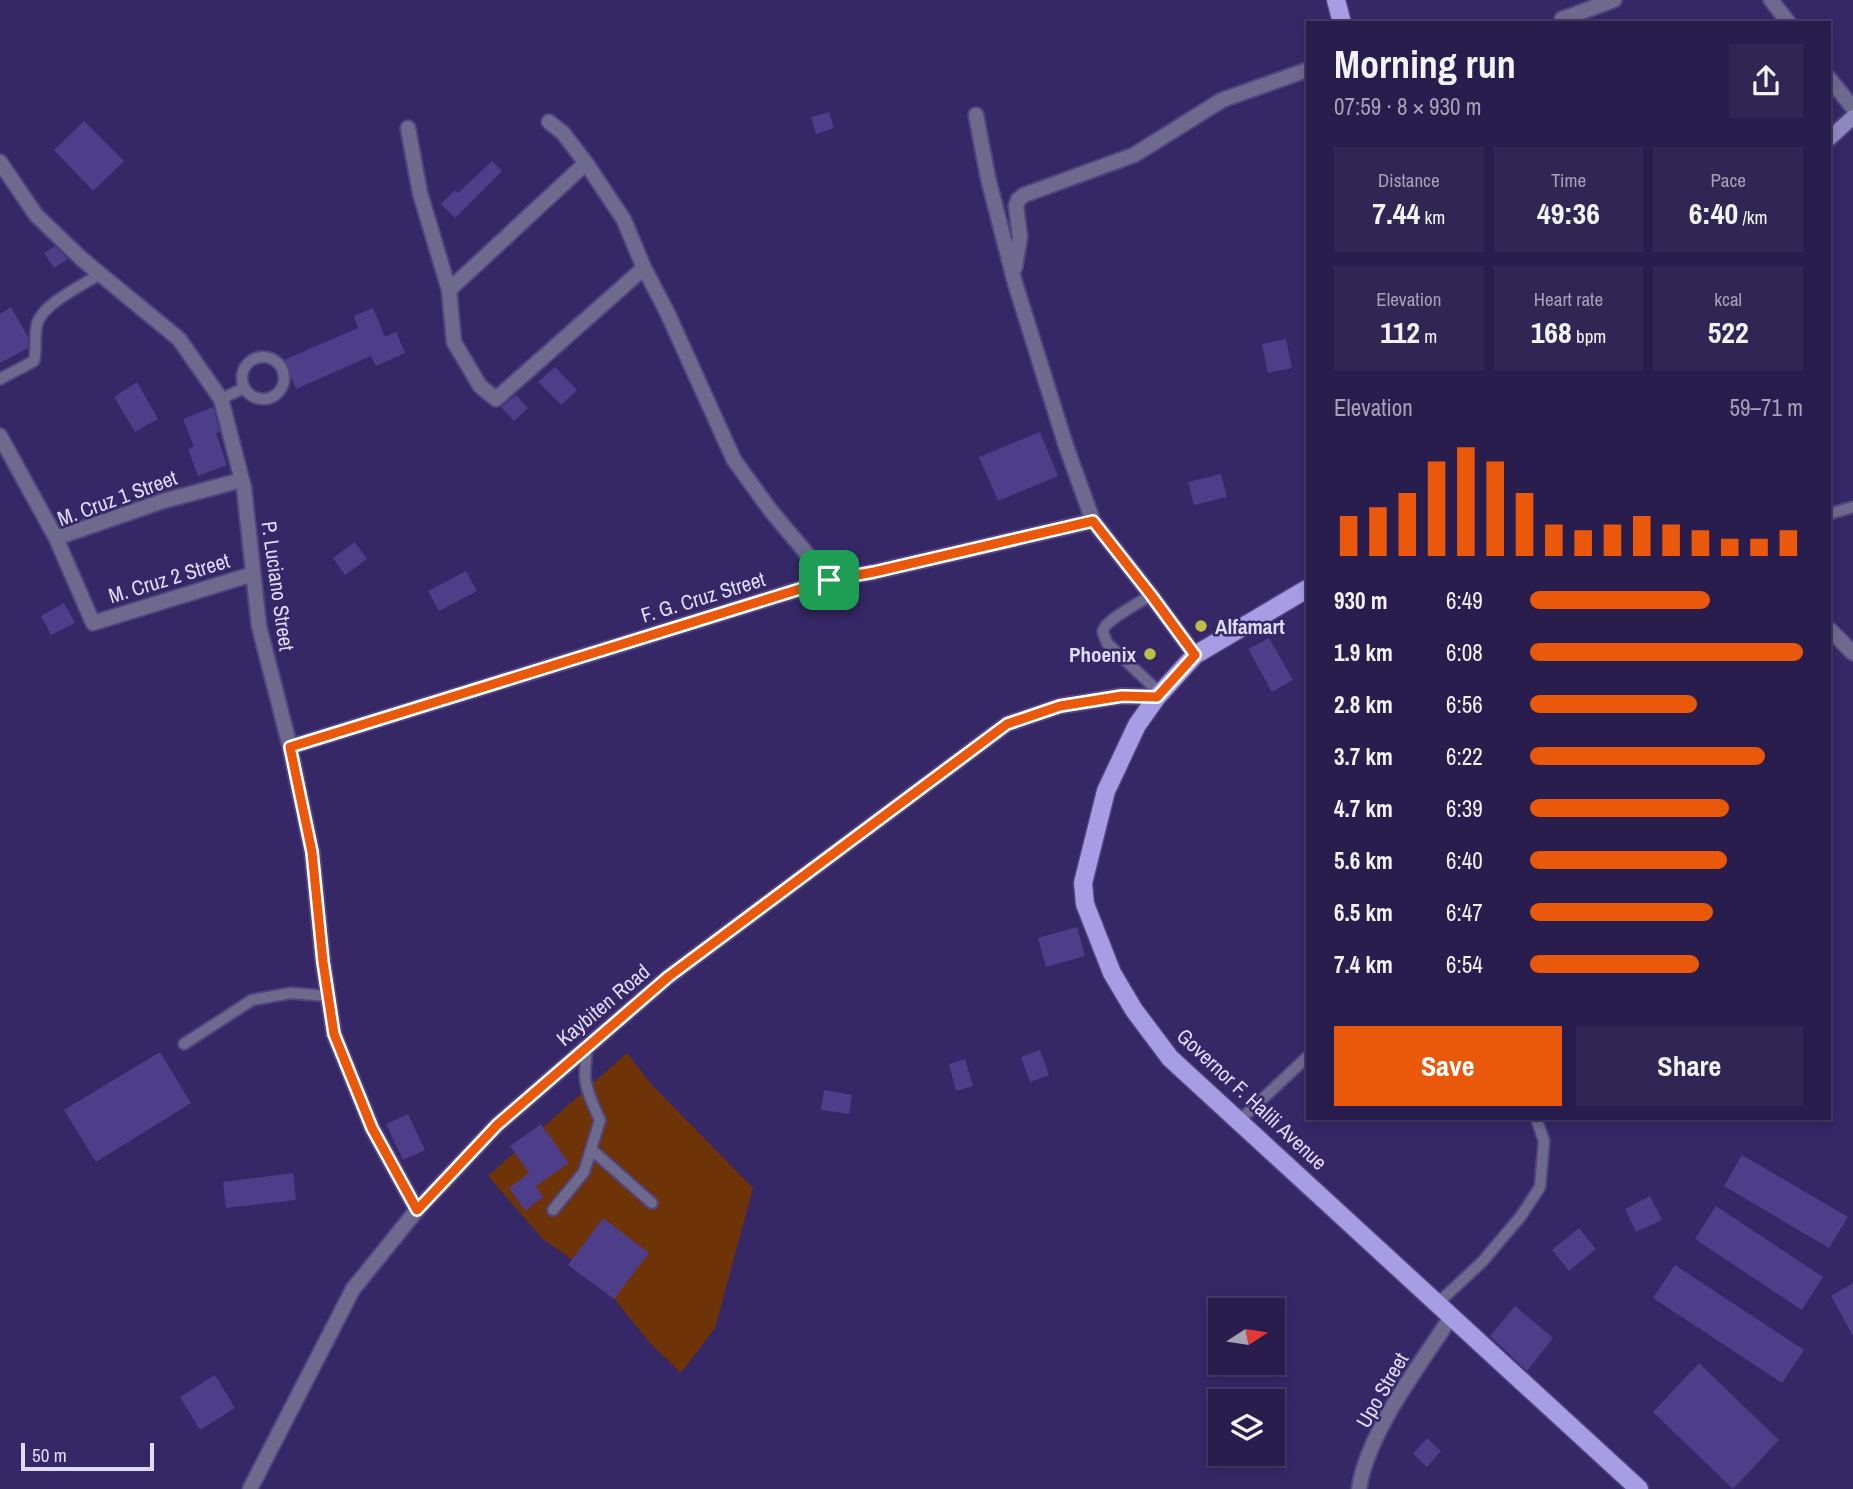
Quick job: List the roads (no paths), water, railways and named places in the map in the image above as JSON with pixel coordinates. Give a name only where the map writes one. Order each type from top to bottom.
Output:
[{"type":"main road","points":[[1336,0],[1341,21]]},
{"type":"main road","points":[[1831,137],[1853,117]]},
{"type":"main road","name":"Governor F. Halili Avenue","points":[[1306,590],[1195,655],[1158,695],[1137,725],[1106,791],[1083,883],[1085,904],[1112,973],[1134,1010],[1170,1058],[1639,1489]]},
{"type":"street","points":[[1562,19],[1614,0]]},
{"type":"street","points":[[1772,0],[1788,21]]},
{"type":"street","points":[[1014,272],[1020,237],[1016,206],[1024,195],[1134,155],[1222,100],[1306,70]]},
{"type":"street","points":[[1831,80],[1853,108]]},
{"type":"street","points":[[976,115],[988,178],[1015,283],[1066,446],[1093,521],[1195,655]]},
{"type":"street","points":[[550,122],[563,133],[586,163],[624,220],[734,460],[771,511],[829,580]]},
{"type":"street","points":[[408,128],[420,193],[449,290],[454,342],[480,386],[496,399],[644,268]]},
{"type":"street","name":"P. Luciano Street","points":[[0,162],[36,215],[100,274],[179,339],[221,399],[242,480],[259,626],[290,747],[312,852],[334,1034],[372,1128],[417,1210]]},
{"type":"street","points":[[449,290],[586,163]]},
{"type":"street","points":[[0,436],[56,538]]},
{"type":"street","name":"M. Cruz 1 Street","points":[[77,590],[56,538],[163,501],[242,480]]},
{"type":"street","name":"F. G. Cruz Street","points":[[290,747],[829,580],[1093,521]]},
{"type":"street","name":"M. Cruz 2 Street","points":[[77,590],[93,623],[253,574]]},
{"type":"street","points":[[1831,631],[1853,653]]},
{"type":"street","name":"Kaybiten Road","points":[[250,1489],[354,1289],[417,1210],[497,1125],[586,1046],[668,977],[1007,724],[1060,706],[1122,696],[1158,695]]},
{"type":"street","name":"Upo Street","points":[[1359,1489],[1362,1471],[1387,1417],[1451,1317]]},
{"type":"lane","points":[[0,379],[34,361],[37,349],[36,326],[41,312],[100,274]]},
{"type":"lane","points":[[221,399],[244,388]]},
{"type":"lane","points":[[1831,514],[1853,508]]},
{"type":"lane","points":[[1151,595],[1116,617],[1104,626],[1103,631],[1107,643],[1158,695]]},
{"type":"lane","points":[[184,1044],[251,1000],[291,993],[328,996]]},
{"type":"lane","points":[[552,1210],[584,1172],[600,1120],[591,1101],[585,1075],[588,1061],[586,1046]]},
{"type":"lane","points":[[1238,1121],[1306,1058]]},
{"type":"lane","points":[[1438,1303],[1482,1262],[1521,1216],[1540,1187],[1544,1141],[1537,1120]]},
{"type":"lane","points":[[592,1150],[652,1203]]},
{"type":"place","name":"Alfamart","points":[[1201,626]]},
{"type":"place","name":"Phoenix","points":[[1150,654]]}]
